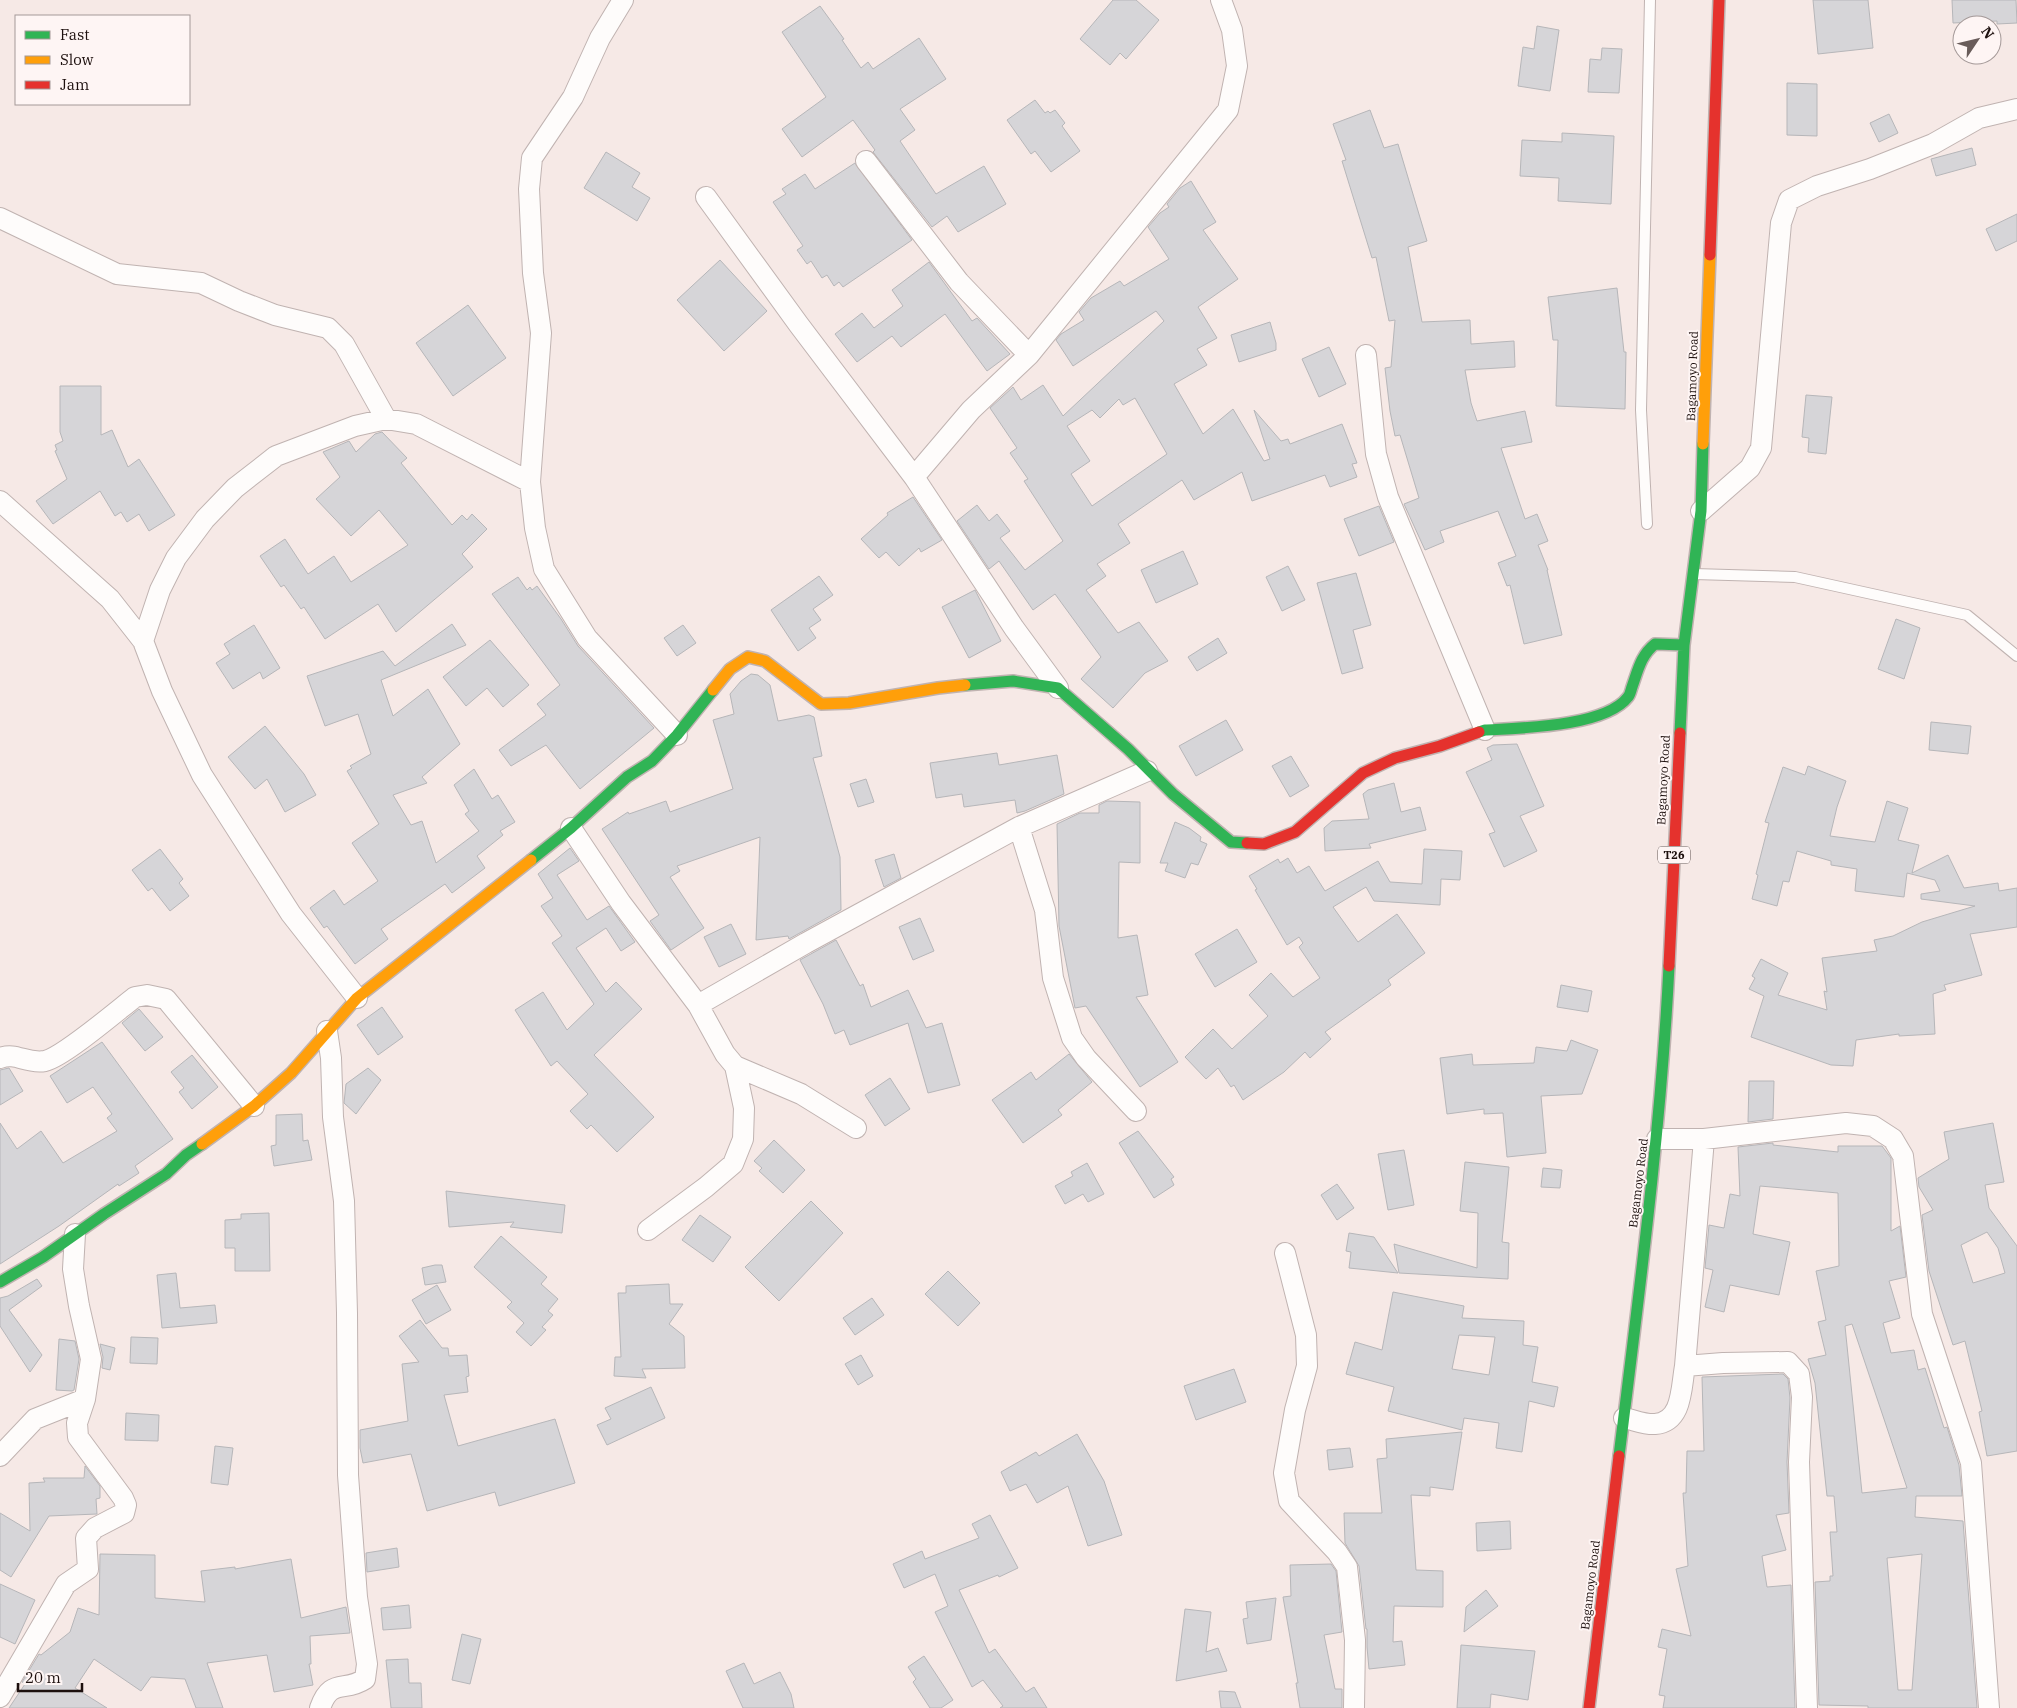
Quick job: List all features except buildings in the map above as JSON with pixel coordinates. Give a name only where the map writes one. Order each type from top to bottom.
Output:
[{"type":"main road","name":"Bagamoyo Road","points":[[1589,1708],[1657,1139],[1665,1045],[1684,645],[1701,510],[1719,0]]},
{"type":"main road","points":[[0,1282],[43,1258],[75,1234],[166,1174],[186,1155],[254,1106],[291,1072],[357,998],[571,828],[627,777],[652,761],[677,735],[730,669],[748,656],[765,661],[821,704],[849,703],[938,688],[1013,681],[1058,688],[1128,750],[1147,771],[1231,842],[1264,844],[1295,832],[1364,773],[1395,758],[1440,746],[1484,730],[1528,728],[1592,718],[1611,710],[1628,697],[1645,652],[1655,644],[1684,645]]},
{"type":"street","points":[[623,0],[600,38],[573,98],[532,158],[528,189],[534,273],[541,333],[530,482],[535,528],[544,569],[587,638],[677,735]]},
{"type":"street","points":[[914,477],[971,410],[1029,355],[1228,110],[1237,66],[1232,30],[1221,0]]},
{"type":"street","points":[[1701,510],[1750,468],[1761,448],[1781,223],[1789,200],[1817,186],[1870,169],[1933,144],[1979,118],[2017,109]]},
{"type":"street","points":[[866,161],[959,282],[1029,355]]},
{"type":"street","points":[[706,197],[798,325],[914,477],[1014,628],[1058,688]]},
{"type":"street","points":[[0,218],[117,274],[201,283],[275,315],[328,328],[344,344],[386,419]]},
{"type":"street","points":[[1366,355],[1376,454],[1388,497],[1484,730]]},
{"type":"street","points":[[142,641],[160,590],[176,558],[205,519],[235,488],[276,456],[355,426],[386,419],[416,424],[530,482]]},
{"type":"street","points":[[4,510],[110,599],[142,641],[162,691],[202,776],[291,914],[357,998]]},
{"type":"street","points":[[698,1005],[806,943],[1019,827],[1147,771]]},
{"type":"street","points":[[1019,827],[1045,910],[1053,978],[1072,1038],[1086,1058],[1136,1111]]},
{"type":"street","points":[[571,828],[621,903],[698,1005],[725,1054],[735,1066],[801,1094],[856,1128]]},
{"type":"street","points":[[0,1058],[10,1054],[31,1062],[48,1060],[73,1045],[135,997],[147,995],[166,999],[254,1106]]},
{"type":"street","points":[[320,1708],[324,1696],[336,1686],[356,1685],[365,1679],[367,1664],[357,1597],[348,1475],[344,1201],[333,1117],[331,1058],[327,1032]]},
{"type":"street","points":[[648,1230],[706,1188],[732,1164],[744,1139],[744,1108],[735,1066]]},
{"type":"street","points":[[1657,1139],[1704,1140],[1846,1123],[1873,1126],[1893,1139],[1904,1156],[1922,1314],[1971,1462],[1990,1708]]},
{"type":"street","points":[[1624,1418],[1654,1425],[1667,1422],[1677,1412],[1685,1366],[1704,1140]]},
{"type":"street","points":[[0,1697],[66,1584],[88,1569],[86,1538],[95,1528],[124,1513],[126,1505],[123,1498],[78,1437],[77,1423],[85,1399],[91,1359],[79,1306],[74,1269],[75,1234]]},
{"type":"street","points":[[1284,1253],[1306,1335],[1307,1366],[1295,1410],[1284,1473],[1289,1501],[1338,1552],[1347,1567],[1355,1640],[1354,1708]]},
{"type":"street","points":[[1685,1366],[1723,1363],[1788,1362],[1799,1374],[1802,1397],[1799,1462],[1807,1708]]},
{"type":"street","points":[[0,1456],[35,1419],[85,1399]]},
{"type":"lane","points":[[1647,524],[1641,410],[1650,0]]},
{"type":"lane","points":[[1693,574],[1795,577],[1967,614],[2017,656]]},
{"type":"traffic: fast","points":[[1680,733],[1684,645],[1701,511],[1703,444]]},
{"type":"traffic: fast","points":[[1479,732],[1485,730],[1540,727],[1601,715],[1617,707],[1629,696],[1638,669],[1650,648],[1655,644],[1684,645]]},
{"type":"traffic: fast","points":[[965,685],[1013,681],[1058,688],[1128,749],[1173,794],[1231,842],[1247,843]]},
{"type":"traffic: fast","points":[[531,860],[571,828],[627,777],[652,761],[677,735],[713,690]]},
{"type":"traffic: fast","points":[[1619,1456],[1655,1150],[1669,966]]},
{"type":"traffic: fast","points":[[0,1282],[43,1257],[104,1214],[166,1174],[186,1155],[202,1144]]},
{"type":"traffic: slow","points":[[1703,444],[1710,255]]},
{"type":"traffic: slow","points":[[713,690],[730,669],[748,657],[765,661],[821,704],[849,703],[965,685]]},
{"type":"traffic: slow","points":[[202,1144],[254,1106],[291,1073],[357,998],[531,860]]},
{"type":"traffic: jam","points":[[1710,255],[1719,0]]},
{"type":"traffic: jam","points":[[1247,843],[1264,844],[1295,832],[1363,773],[1395,758],[1440,746],[1479,732]]},
{"type":"traffic: jam","points":[[1669,966],[1680,733]]},
{"type":"traffic: jam","points":[[1589,1708],[1619,1456]]}]
